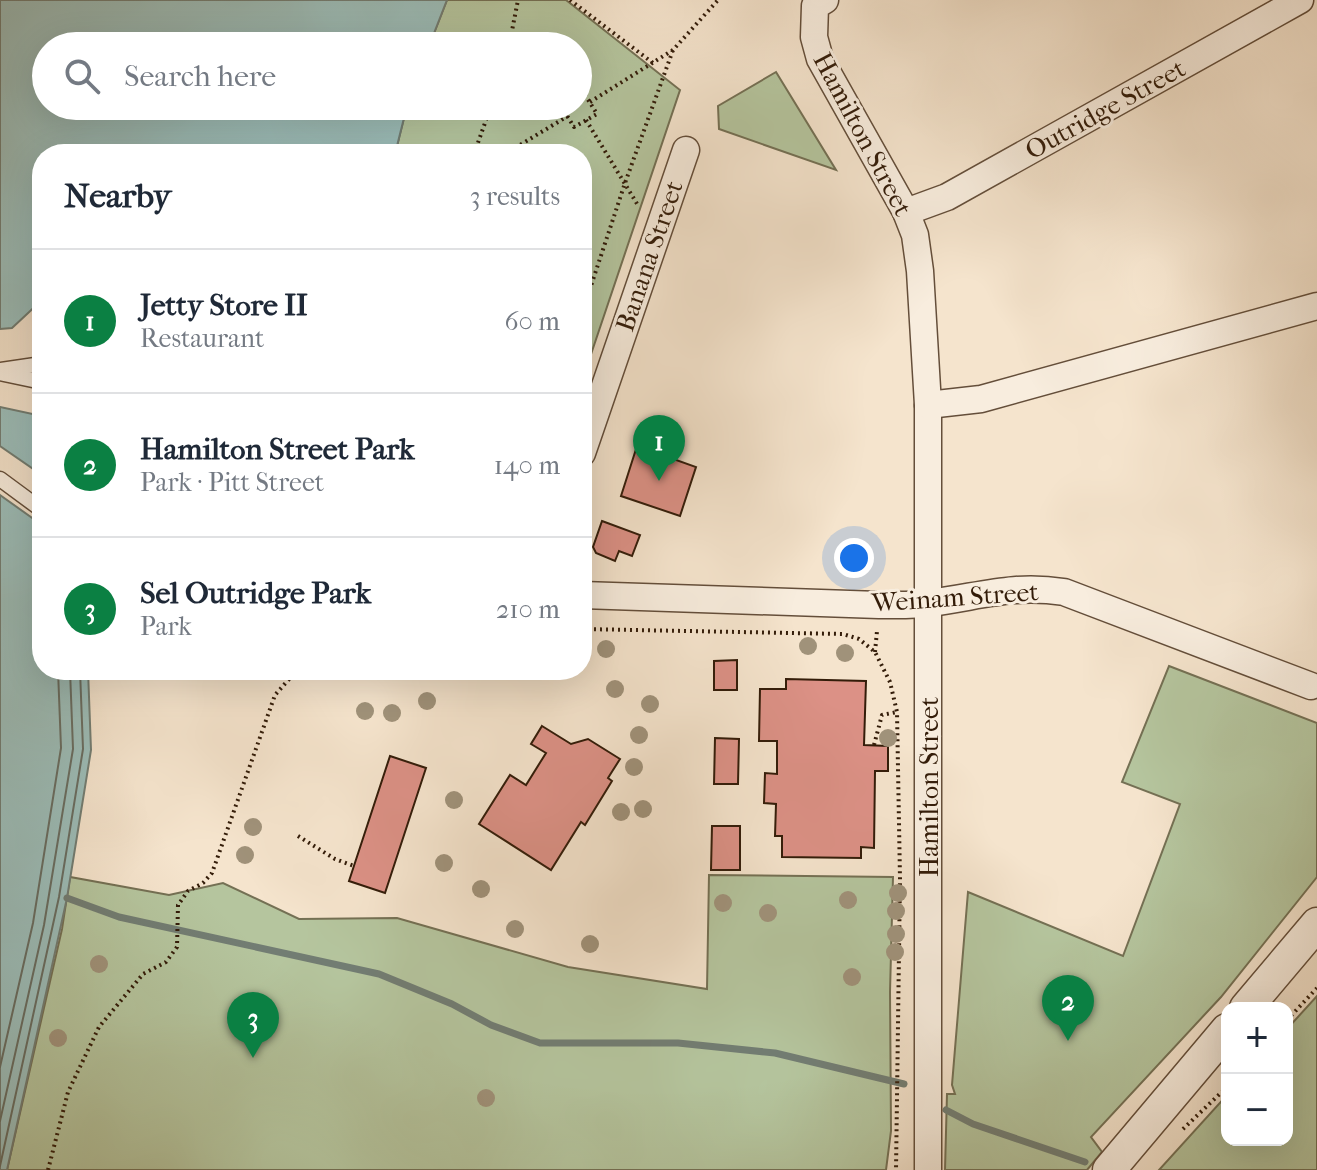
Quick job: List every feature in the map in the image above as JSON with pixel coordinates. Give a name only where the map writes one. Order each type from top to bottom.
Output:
[{"type":"street","name":"Outridge Street","points":[[906,212],[947,197],[1300,0]]},
{"type":"street","name":"Hamilton Street","points":[[818,2],[814,37],[820,59],[906,212],[915,235],[920,271],[928,405],[928,1170]]},
{"type":"street","name":"Banana Street","points":[[592,423],[686,150]]},
{"type":"street","points":[[928,405],[981,399],[1317,306]]},
{"type":"street","name":"Weinam Street","points":[[592,595],[783,603],[927,604],[1018,588],[1064,592],[1311,686]]},
{"type":"street","points":[[1251,1002],[1317,924]]},
{"type":"street","points":[[1109,1170],[1221,1037]]},
{"type":"lane","points":[[0,372],[32,366]]},
{"type":"lane","points":[[0,372],[32,380]]},
{"type":"lane","points":[[0,479],[32,503]]},
{"type":"path","points":[[512,32],[518,0]]},
{"type":"path","points":[[570,0],[653,63]]},
{"type":"path","points":[[592,101],[673,50],[718,0]]},
{"type":"path","points":[[592,283],[673,50]]},
{"type":"path","points":[[478,144],[486,120]]},
{"type":"path","points":[[522,144],[561,120]]},
{"type":"path","points":[[570,120],[574,127],[586,120],[656,234]]},
{"type":"path","points":[[592,629],[843,634],[859,639],[875,652],[890,682],[897,712],[900,879],[896,1170]]},
{"type":"path","points":[[48,1170],[68,1092],[99,1027],[143,974],[166,962],[177,947],[178,905],[188,891],[203,883],[212,873],[275,695],[288,680]]},
{"type":"path","points":[[890,682],[900,682]]},
{"type":"path","points":[[874,745],[882,715],[897,712]]},
{"type":"path","points":[[298,836],[335,859],[354,866]]},
{"type":"path","points":[[1293,1014],[1317,988]]},
{"type":"green space","points":[[447,0],[566,0],[680,90],[592,351],[592,144],[398,144],[404,120],[592,120],[592,32],[434,32]]},
{"type":"green space","points":[[776,72],[836,170],[719,129],[718,106]]},
{"type":"green space","points":[[1169,666],[1317,723],[1317,877],[1221,997],[1091,1137],[1102,1152],[1087,1170],[945,1170],[947,1094],[955,1094],[952,1085],[968,892],[1123,956],[1180,804],[1122,782]]},
{"type":"green space","points":[[709,875],[893,877],[891,1131],[886,1170],[7,1170],[62,929],[70,877],[169,895],[223,883],[299,919],[397,918],[568,967],[707,989]]},
{"type":"green space","points":[[1317,996],[1317,1170],[1159,1170],[1221,1102],[1221,1146],[1293,1146],[1293,1022]]},
{"type":"water","points":[[0,0],[447,0],[434,32],[32,32],[32,120],[404,120],[398,144],[32,144],[32,309],[12,328],[0,329]]},
{"type":"water","points":[[0,407],[32,414],[32,468],[0,446]]},
{"type":"water","points":[[0,495],[32,518],[32,680],[88,680],[91,750],[67,898],[7,1170],[0,1170]]},
{"type":"building","points":[[637,446],[696,467],[680,516],[621,496]]},
{"type":"building","points":[[602,521],[640,535],[632,556],[619,551],[615,561],[596,553],[593,547]]},
{"type":"building","points":[[737,660],[737,690],[714,690],[714,661]]},
{"type":"building","points":[[786,679],[866,681],[864,745],[888,746],[888,771],[875,771],[874,848],[861,847],[861,858],[782,857],[782,836],[775,836],[776,804],[764,803],[765,773],[777,774],[777,741],[759,741],[760,689],[786,689]]},
{"type":"building","points":[[542,726],[571,744],[588,739],[620,759],[608,778],[612,781],[585,825],[581,822],[551,870],[479,824],[510,775],[526,785],[546,753],[531,744]]},
{"type":"building","points":[[715,738],[739,739],[738,784],[714,784]]},
{"type":"building","points":[[390,756],[426,768],[385,893],[349,881]]},
{"type":"building","points":[[712,826],[740,826],[740,870],[711,870]]},
{"type":"waterway","points":[[67,898],[119,917],[379,974],[452,1004],[491,1025],[540,1043],[678,1043],[775,1053],[904,1084]]},
{"type":"waterway","points":[[946,1110],[973,1124],[1085,1162]]},
{"type":"place","name":"Jetty Store II","points":[[659,481]]},
{"type":"place","name":"Hamilton Street Park","points":[[1068,1041]]},
{"type":"place","name":"Sel Outridge Park","points":[[253,1058]]}]
